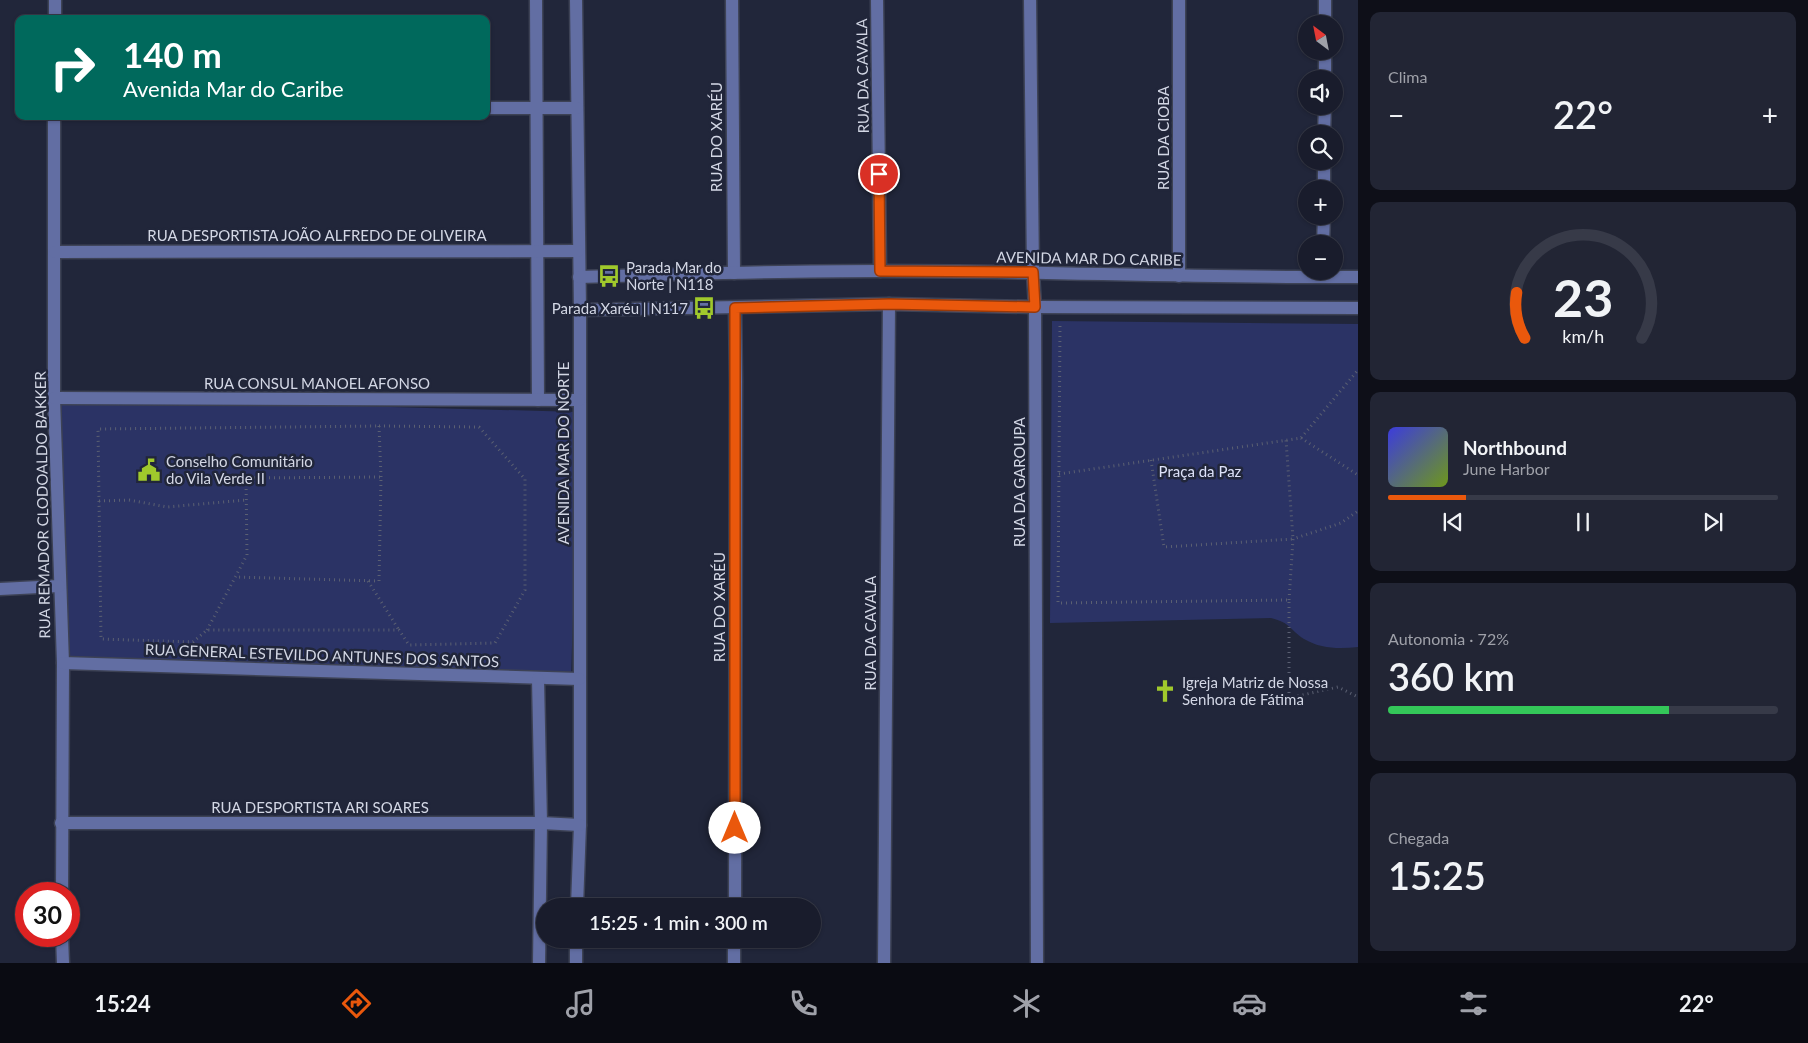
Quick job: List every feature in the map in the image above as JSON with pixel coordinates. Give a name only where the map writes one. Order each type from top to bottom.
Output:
[{"type":"street","points":[[55,0],[55,15]]},
{"type":"street","name":"AVENIDA MAR DO NORTE","points":[[536,0],[538,400]]},
{"type":"street","name":"AVENIDA MAR DO NORTE","points":[[576,0],[578,277],[580,310],[580,825],[577,898]]},
{"type":"street","name":"RUA DO XARÉU","points":[[732,0],[734,273]]},
{"type":"street","name":"RUA DA CAVALA","points":[[877,0],[880,271]]},
{"type":"street","name":"RUA DA GAROUPA","points":[[1030,0],[1035,307],[1037,963]]},
{"type":"street","name":"RUA DA CIOBA","points":[[1179,0],[1179,276]]},
{"type":"street","points":[[1325,15],[1326,0]]},
{"type":"street","points":[[490,108],[577,108]]},
{"type":"street","name":"RUA REMADOR CLODOALDO BAKKER","points":[[54,120],[54,398],[63,662],[62,882]]},
{"type":"street","name":"RUA DESPORTISTA JOÃO ALFREDO DE OLIVEIRA","points":[[55,252],[578,251]]},
{"type":"street","name":"AVENIDA MAR DO CARIBE","points":[[578,277],[880,271],[1033,272],[1179,276],[1298,274]]},
{"type":"street","name":"AVENIDA MAR DO CARIBE","points":[[1343,276],[1358,277]]},
{"type":"street","points":[[580,310],[889,304],[1035,307],[1358,308]]},
{"type":"street","name":"RUA DA CAVALA","points":[[884,963],[889,304]]},
{"type":"street","name":"RUA DO XARÉU","points":[[734,898],[735,308]]},
{"type":"street","name":"RUA CONSUL MANOEL AFONSO","points":[[54,398],[579,400]]},
{"type":"street","points":[[0,589],[59,586]]},
{"type":"street","name":"RUA GENERAL ESTEVILDO ANTUNES DOS SANTOS","points":[[63,662],[579,679]]},
{"type":"street","points":[[538,679],[541,823],[539,963]]},
{"type":"street","name":"RUA DESPORTISTA ARI SOARES","points":[[61,823],[541,823],[580,825]]},
{"type":"street","points":[[62,947],[62,963]]},
{"type":"street","points":[[576,948],[576,963]]},
{"type":"street","points":[[734,948],[734,963]]},
{"type":"path","points":[[1070,326],[1060,326],[1058,603],[1289,600]]},
{"type":"path","points":[[1301,438],[1358,370]]},
{"type":"path","points":[[368,580],[409,645],[495,643],[526,590],[525,479],[479,427],[379,426],[98,429],[101,639],[193,642],[207,630],[247,554],[246,478],[381,477]]},
{"type":"path","points":[[235,577],[380,581],[381,477],[379,426]]},
{"type":"path","points":[[1059,474],[1301,438],[1358,475]]},
{"type":"path","points":[[1286,440],[1293,539],[1289,600],[1289,698],[1338,687],[1358,697]]},
{"type":"path","points":[[1151,460],[1164,547],[1293,539],[1341,523],[1358,512]]},
{"type":"path","points":[[100,501],[129,500],[167,506],[246,500]]},
{"type":"path","points":[[207,630],[399,630]]},
{"type":"green space","name":"Praça da Paz","points":[[1052,321],[1358,324],[1358,647],[1337,648],[1317,645],[1304,639],[1282,622],[1271,618],[1050,623]]},
{"type":"green space","points":[[54,398],[579,412],[571,679],[63,663]]},
{"type":"place","name":"Parada Mar do Norte | N118","points":[[609,276]]},
{"type":"place","name":"Parada Xaréu | N117","points":[[704,308]]},
{"type":"place","name":"Conselho Comunitário do Vila Verde II","points":[[149,470]]},
{"type":"place","name":"Igreja Matriz de Nossa Senhora de Fátima","points":[[1165,691]]},
{"type":"route","points":[[735,828],[735,308],[889,304],[1035,307],[1033,272],[880,271],[879,174]]}]
